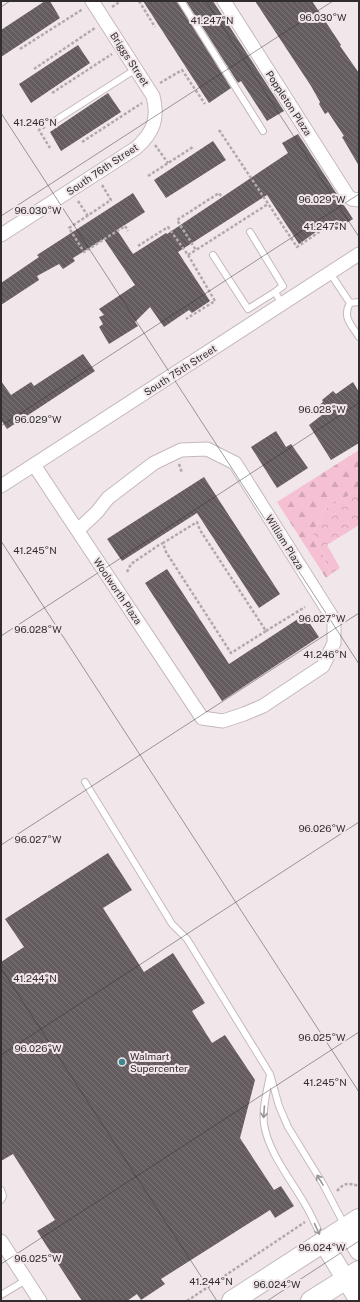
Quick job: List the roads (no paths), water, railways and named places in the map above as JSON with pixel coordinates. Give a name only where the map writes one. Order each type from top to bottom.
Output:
[{"type":"main road","points":[[232,1301],[352,1223]]},
{"type":"main road","points":[[311,1301],[352,1275]]},
{"type":"street","name":"Poppleton Plaza","points":[[224,1],[348,196],[352,199],[359,200]]},
{"type":"street","name":"Briggs Street","points":[[93,2],[153,96],[156,114],[155,122]]},
{"type":"street","name":"South 76th Street","points":[[1,235],[136,148],[149,135],[155,122]]},
{"type":"street","name":"South 75th Street","points":[[3,480],[34,465],[359,254]]},
{"type":"street","name":"William Plaza","points":[[78,530],[97,512],[108,498],[154,463],[180,450],[207,449],[235,463],[334,620],[334,643],[322,666],[263,706],[223,721],[202,718]]},
{"type":"street","name":"Woolworth Plaza","points":[[34,465],[202,718]]},
{"type":"street","points":[[352,1223],[359,1251]]},
{"type":"street","points":[[1,1241],[40,1301]]},
{"type":"street","points":[[323,1242],[352,1275],[359,1301]]},
{"type":"lane","points":[[181,1],[263,131]]},
{"type":"lane","points":[[53,122],[136,69]]},
{"type":"lane","points":[[213,254],[248,309],[283,286],[250,232]]},
{"type":"lane","points":[[330,273],[350,303]]},
{"type":"lane","points":[[275,292],[282,304]]},
{"type":"lane","points":[[350,303],[359,302]]},
{"type":"lane","points":[[350,303],[346,310],[347,317],[359,337]]},
{"type":"lane","points":[[85,782],[172,924],[187,940],[270,1074],[279,1106],[286,1122],[330,1198],[352,1223]]},
{"type":"lane","points":[[270,1074],[264,1110],[266,1135],[311,1216],[323,1242]]},
{"type":"lane","points":[[1,1190],[3,1196],[1,1200]]},
{"type":"lane","points":[[1,1295],[26,1280]]},
{"type":"place","name":"Walmart Supercenter","points":[[122,1062]]}]
